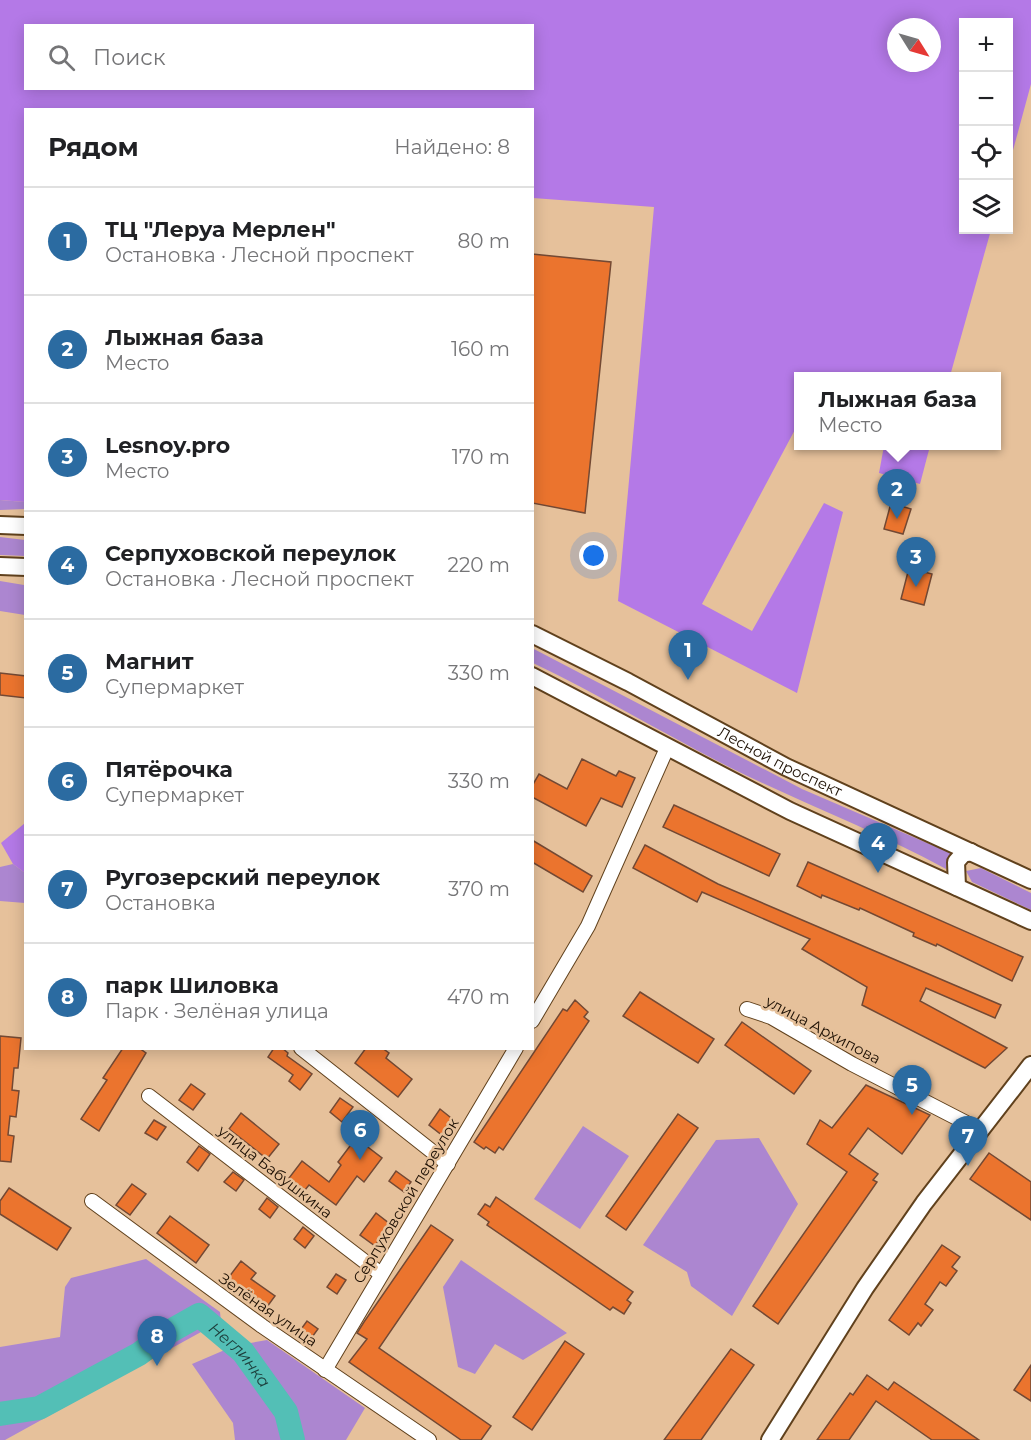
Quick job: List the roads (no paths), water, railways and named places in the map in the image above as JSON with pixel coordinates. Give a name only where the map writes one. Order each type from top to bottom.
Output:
[{"type":"main road","points":[[0,525],[24,526]]},
{"type":"main road","points":[[0,566],[24,567]]},
{"type":"main road","name":"Лесной проспект","points":[[534,635],[628,682],[786,768],[1031,880]]},
{"type":"main road","points":[[534,677],[790,811],[1031,921]]},
{"type":"main road","points":[[957,887],[956,862],[963,854],[971,852]]},
{"type":"main road","points":[[770,1440],[865,1288],[928,1197],[1031,1065]]},
{"type":"street","points":[[534,1018],[588,926],[667,748]]},
{"type":"street","name":"улица Архипова","points":[[747,1009],[771,1017],[852,1064],[980,1130]]},
{"type":"street","points":[[304,1050],[448,1164]]},
{"type":"street","name":"Серпуховской переулок","points":[[325,1370],[515,1050]]},
{"type":"street","name":"улица Бабушкина","points":[[148,1096],[381,1274]]},
{"type":"street","name":"Зелёная улица","points":[[92,1202],[325,1370],[429,1440]]},
{"type":"waterway","name":"Неглинка","points":[[0,1414],[39,1408],[139,1354],[167,1333],[199,1315],[243,1352],[286,1412],[293,1440]]},
{"type":"place","name":"Лыжная база","points":[[897,519]]},
{"type":"place","name":"Lesnoy.pro","points":[[916,587]]},
{"type":"place","name":"ТЦ \"Леруа Мерлен\"","points":[[688,680]]},
{"type":"place","name":"Серпуховской переулок","points":[[878,873]]},
{"type":"place","name":"Магнит","points":[[912,1115]]},
{"type":"place","name":"Пятёрочка","points":[[360,1160]]},
{"type":"place","name":"Ругозерский переулок","points":[[968,1166]]},
{"type":"place","name":"парк Шиловка","points":[[157,1366]]}]
